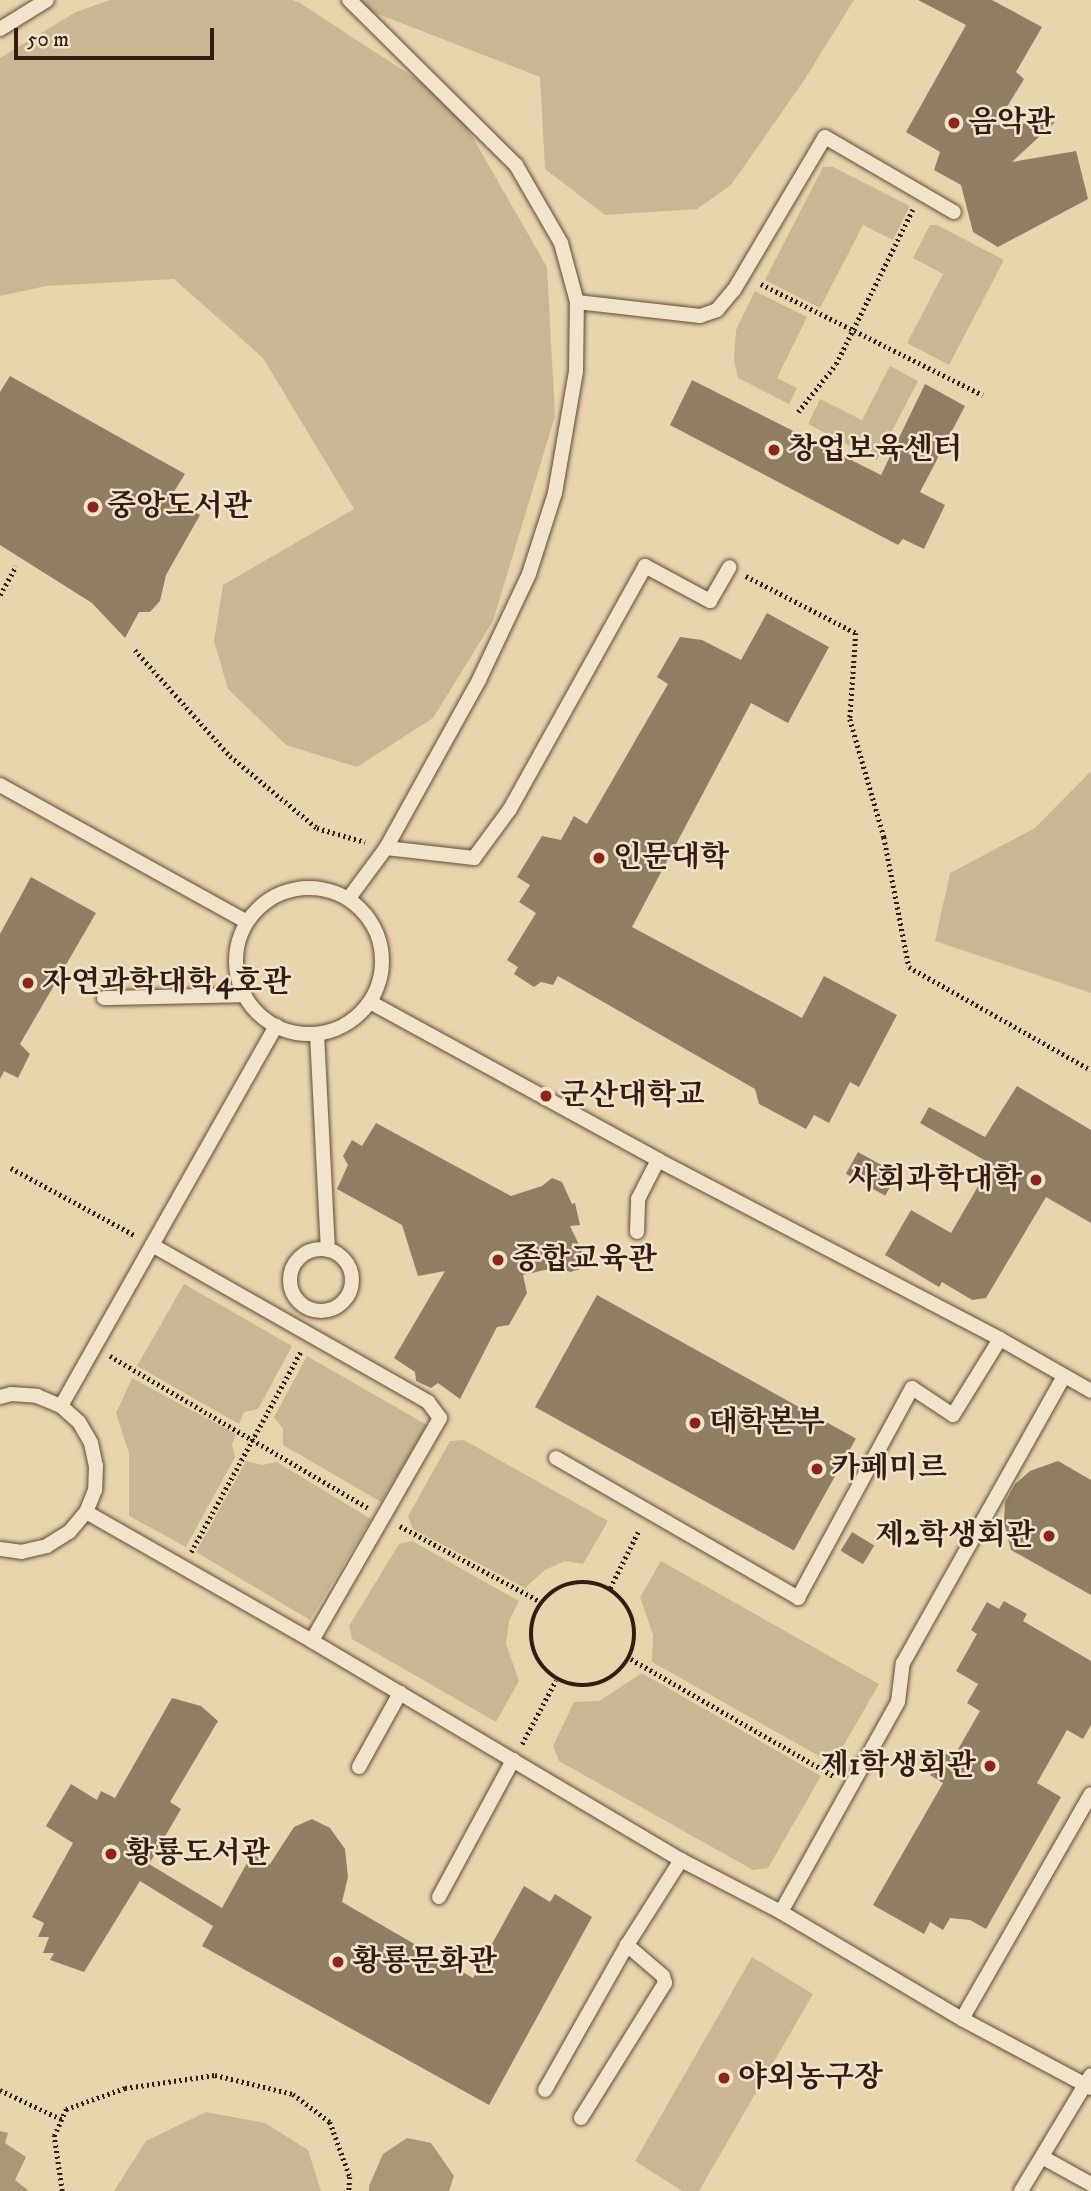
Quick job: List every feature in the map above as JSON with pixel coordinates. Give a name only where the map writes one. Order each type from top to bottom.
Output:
[{"type":"lane","points":[[2,23],[47,0]]},
{"type":"lane","points":[[349,0],[516,165],[561,243],[576,302],[576,371],[555,493],[529,574],[479,680],[386,848],[349,898]]},
{"type":"lane","points":[[576,302],[700,316],[717,310],[743,275],[825,137],[954,212]]},
{"type":"lane","points":[[386,848],[474,858],[510,809],[645,566],[710,601],[730,567]]},
{"type":"lane","points":[[0,785],[247,922]]},
{"type":"lane","points":[[301,887],[326,889],[349,898],[366,914],[378,934],[383,957],[380,981],[370,1002],[356,1018],[338,1029],[317,1034],[296,1033],[276,1027],[258,1014],[244,995],[237,974],[237,951],[247,922],[257,909],[278,894],[301,887]]},
{"type":"lane","points":[[104,998],[244,995]]},
{"type":"lane","points":[[370,1002],[657,1160],[1000,1339],[1091,1391]]},
{"type":"lane","points":[[61,1406],[93,1345],[276,1027]]},
{"type":"lane","points":[[317,1034],[328,1250]]},
{"type":"lane","points":[[637,1232],[638,1199],[657,1160]]},
{"type":"lane","points":[[152,1245],[428,1402],[440,1418],[312,1641]]},
{"type":"lane","points":[[318,1250],[328,1250],[345,1261],[350,1269],[351,1290],[339,1306],[329,1310],[309,1309],[294,1295],[291,1275],[300,1258],[318,1250]]},
{"type":"lane","points":[[556,1458],[798,1598],[912,1388],[953,1415],[1000,1339]]},
{"type":"lane","points":[[780,1912],[898,1702],[903,1663],[1064,1376]]},
{"type":"lane","points":[[0,1397],[11,1394],[37,1396],[61,1406],[79,1422],[94,1454],[95,1490],[86,1512],[69,1532],[47,1546],[22,1552],[0,1549]]},
{"type":"lane","points":[[86,1512],[312,1641],[681,1860],[780,1912],[962,2019],[1089,2082],[1021,2191]]},
{"type":"lane","points":[[359,1767],[400,1693]]},
{"type":"lane","points":[[439,1897],[513,1760]]},
{"type":"lane","points":[[962,2019],[1091,1794]]},
{"type":"lane","points":[[545,2090],[627,1945],[681,1860]]},
{"type":"lane","points":[[581,2118],[665,1983],[663,1976],[627,1945]]},
{"type":"lane","points":[[1042,2157],[1091,2184]]},
{"type":"path","points":[[798,411],[836,364],[920,193]]},
{"type":"path","points":[[743,275],[983,395]]},
{"type":"path","points":[[0,595],[16,566]]},
{"type":"path","points":[[730,567],[856,633],[850,719],[884,837],[909,967],[1091,1070]]},
{"type":"path","points":[[135,650],[230,756],[317,828],[386,848]]},
{"type":"path","points":[[11,1168],[152,1245]]},
{"type":"path","points":[[183,1567],[310,1335]]},
{"type":"path","points":[[93,1345],[385,1518],[541,1602]]},
{"type":"path","points":[[610,1588],[649,1510]]},
{"type":"path","points":[[585,1581],[610,1588],[627,1606],[634,1622],[635,1639],[630,1659],[607,1681],[590,1686],[572,1686],[556,1680],[542,1668],[533,1653],[530,1635],[533,1617],[541,1602],[568,1583],[585,1581]]},
{"type":"path","points":[[630,1659],[851,1787]]},
{"type":"path","points":[[513,1760],[556,1680]]},
{"type":"path","points":[[62,2191],[54,2136],[66,2109],[125,2088],[215,2075],[293,2094],[331,2122],[350,2177],[349,2191]]},
{"type":"path","points":[[0,2090],[61,2119]]},
{"type":"shaded area","points":[[110,0],[292,0],[300,3],[453,103],[547,267],[555,416],[493,621],[433,718],[357,767],[286,745],[228,689],[214,641],[223,585],[354,509],[263,358],[174,279],[46,286],[0,296],[0,58],[76,12]]},
{"type":"shaded area","points":[[342,0],[854,0],[805,79],[731,185],[697,209],[605,215],[545,169],[540,77]]},
{"type":"shaded area","points":[[823,167],[833,167],[910,206],[893,240],[863,225],[820,308],[765,280]]},
{"type":"shaded area","points":[[930,225],[937,225],[1004,260],[949,365],[907,343],[943,274],[913,258]]},
{"type":"shaded area","points":[[755,291],[807,317],[777,378],[797,388],[789,404],[738,378],[734,360],[736,330]]},
{"type":"shaded area","points":[[890,366],[918,381],[877,460],[808,424],[820,399],[862,420]]},
{"type":"shaded area","points":[[1091,771],[1091,993],[935,941],[950,873],[1035,828]]},
{"type":"shaded area","points":[[184,1284],[292,1346],[258,1409],[244,1412],[239,1424],[137,1366]]},
{"type":"shaded area","points":[[307,1356],[427,1425],[381,1502],[283,1445],[283,1429],[274,1417]]},
{"type":"shaded area","points":[[132,1378],[236,1434],[232,1445],[235,1457],[186,1547],[129,1516],[129,1453],[116,1413]]},
{"type":"shaded area","points":[[464,1440],[608,1521],[583,1564],[565,1561],[545,1570],[525,1588],[413,1529],[408,1516],[450,1441]]},
{"type":"shaded area","points":[[246,1461],[262,1465],[277,1462],[371,1519],[310,1620],[196,1552]]},
{"type":"shaded area","points":[[412,1541],[519,1601],[509,1621],[506,1644],[519,1681],[496,1722],[352,1639],[349,1626],[399,1544]]},
{"type":"shaded area","points":[[661,1561],[879,1684],[833,1764],[652,1662],[653,1635],[640,1597]]},
{"type":"shaded area","points":[[642,1673],[821,1776],[768,1868],[753,1870],[559,1761],[553,1746],[574,1702],[599,1701]]},
{"type":"shaded area","name":"야외농구장","points":[[752,1957],[813,1994],[699,2191],[682,2191],[635,2161]]},
{"type":"shaded area","points":[[206,2112],[265,2123],[308,2150],[321,2191],[114,2191],[146,2141]]},
{"type":"shaded area","points":[[0,2131],[8,2133],[5,2143],[26,2157],[15,2180],[29,2191],[0,2191]]},
{"type":"shaded area","points":[[407,2138],[431,2143],[454,2176],[449,2191],[369,2191],[383,2154]]},
{"type":"building","name":"음악관","points":[[918,0],[992,0],[1042,27],[1016,72],[1024,79],[996,125],[1055,122],[1012,162],[1076,151],[1088,199],[998,247],[973,232],[961,185],[934,170],[940,152],[906,132],[966,25]]},
{"type":"building","name":"중앙도서관","points":[[10,376],[185,474],[170,498],[200,515],[166,575],[160,601],[150,612],[139,612],[125,638],[92,603],[0,545],[0,392]]},
{"type":"building","name":"창업보육센터","points":[[692,380],[881,475],[925,384],[965,406],[920,492],[945,505],[924,549],[903,539],[898,545],[670,425]]},
{"type":"building","name":"인문대학","points":[[767,613],[829,647],[788,723],[751,703],[632,927],[802,1018],[824,976],[897,1015],[859,1087],[850,1082],[829,1123],[814,1115],[806,1129],[759,1104],[755,1089],[558,976],[553,985],[541,982],[534,987],[514,974],[518,967],[507,960],[536,913],[519,902],[530,885],[517,877],[542,836],[561,840],[574,816],[587,824],[668,684],[657,677],[680,637],[702,640],[741,660]]},
{"type":"building","name":"자연과학대학4호관","points":[[31,877],[96,913],[20,1044],[30,1054],[18,1078],[4,1071],[0,1079],[0,934]]},
{"type":"building","name":"사회과학대학","points":[[1017,1086],[1091,1130],[1091,1223],[1046,1197],[986,1298],[972,1300],[942,1282],[939,1287],[885,1255],[911,1210],[951,1233],[991,1164],[920,1123],[929,1107],[985,1137]]},
{"type":"building","name":"종합교육관","points":[[376,1123],[511,1196],[542,1186],[552,1178],[562,1182],[572,1204],[575,1203],[580,1225],[570,1226],[583,1253],[580,1269],[570,1272],[558,1267],[523,1275],[527,1293],[509,1325],[497,1327],[460,1399],[438,1383],[431,1388],[416,1381],[415,1372],[394,1358],[445,1271],[418,1276],[402,1225],[337,1189],[348,1165],[343,1156],[352,1140],[362,1146]]},
{"type":"building","points":[[858,1152],[897,1174],[885,1196],[846,1174]]},
{"type":"building","name":"대학본부","points":[[597,1295],[856,1439],[794,1550],[535,1407]]},
{"type":"building","name":"제2학생회관","points":[[1058,1461],[1091,1480],[1091,1595],[1011,1550],[1004,1522],[1005,1502],[1015,1484],[1030,1471]]},
{"type":"building","points":[[852,1532],[874,1545],[863,1564],[841,1551]]},
{"type":"building","name":"제1학생회관","points":[[1004,1601],[1027,1614],[1023,1621],[1091,1661],[1091,1725],[1083,1739],[1067,1730],[1037,1783],[1061,1797],[986,1929],[970,1920],[950,1918],[943,1930],[930,1922],[924,1934],[873,1905],[943,1783],[930,1775],[943,1752],[953,1758],[980,1711],[967,1703],[978,1684],[956,1671],[977,1634],[971,1630],[987,1602],[999,1609]]},
{"type":"building","name":"황룡문화관","points":[[172,1698],[201,1706],[218,1721],[170,1802],[181,1809],[149,1864],[222,1908],[252,1854],[270,1864],[294,1827],[312,1819],[330,1828],[345,1849],[348,1877],[342,1902],[473,1978],[524,1886],[550,1902],[555,1894],[592,1917],[489,2105],[202,1946],[213,1926],[140,1881],[84,1972],[50,1960],[54,1953],[43,1953],[49,1937],[38,1937],[44,1923],[32,1917],[73,1843],[46,1826],[71,1784],[97,1800],[101,1791],[115,1798]]},
{"type":"place","name":"음악관","points":[[954,123]]},
{"type":"place","name":"창업보육센터","points":[[774,450]]},
{"type":"place","name":"중앙도서관","points":[[93,507]]},
{"type":"place","name":"인문대학","points":[[599,858]]},
{"type":"place","name":"자연과학대학4호관","points":[[28,983]]},
{"type":"place","name":"군산대학교","points":[[546,1096]]},
{"type":"place","name":"사회과학대학","points":[[1036,1180]]},
{"type":"place","name":"종합교육관","points":[[498,1260]]},
{"type":"place","name":"대학본부","points":[[695,1423]]},
{"type":"place","name":"카페미르","points":[[817,1469]]},
{"type":"place","name":"제2학생회관","points":[[1049,1536]]},
{"type":"place","name":"제1학생회관","points":[[990,1766]]},
{"type":"place","name":"황룡도서관","points":[[111,1854]]},
{"type":"place","name":"황룡문화관","points":[[338,1962]]},
{"type":"place","name":"야외농구장","points":[[724,2078]]}]
